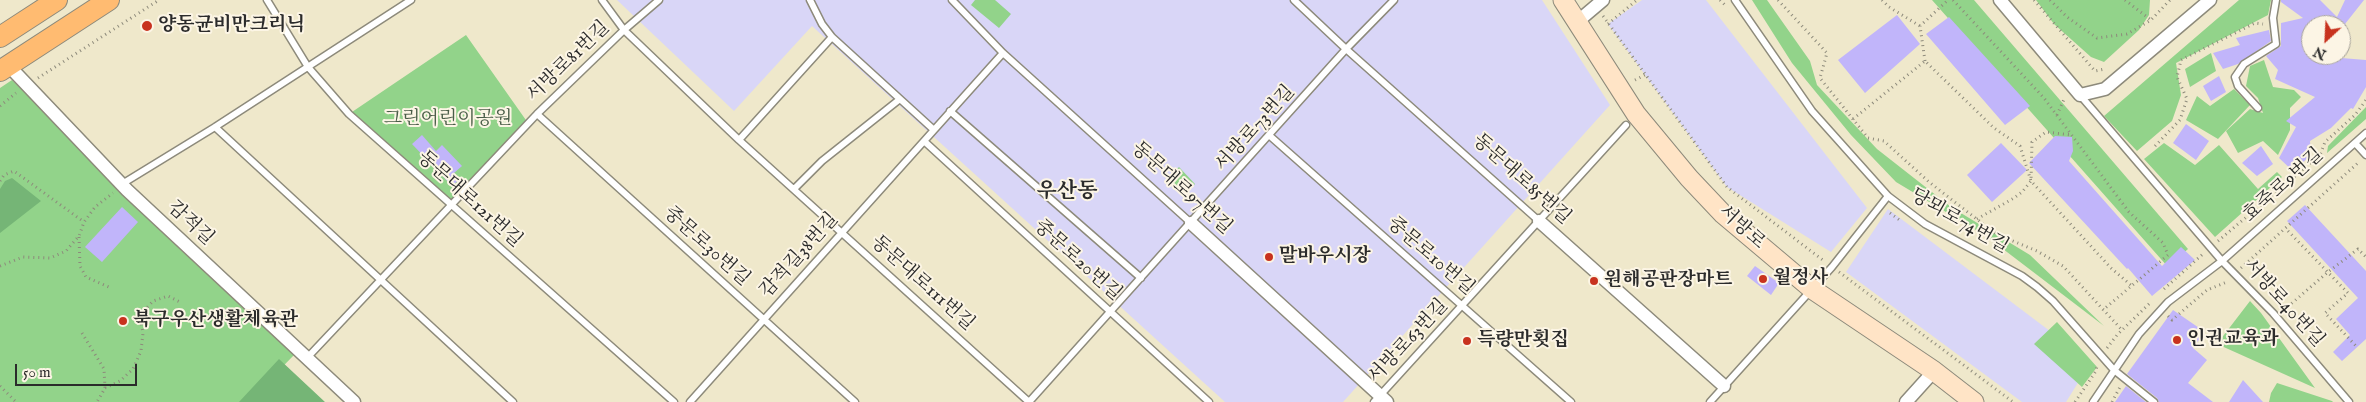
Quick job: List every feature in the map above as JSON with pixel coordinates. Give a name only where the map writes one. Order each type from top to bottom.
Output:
[{"type":"main road","points":[[0,37],[57,0]]},
{"type":"main road","points":[[4,68],[109,0]]},
{"type":"main road","name":"서방로","points":[[1564,0],[1636,114],[1689,178],[1736,225],[1812,289],[1934,371],[1974,402]]},
{"type":"street","points":[[2000,0],[2080,95],[2105,89],[2210,0]]},
{"type":"street","points":[[1577,22],[1599,3]]},
{"type":"street","name":"감적길","points":[[4,68],[26,86],[118,187],[354,402]]},
{"type":"street","name":"동문대로85번길","points":[[1539,221],[1724,386]]},
{"type":"street","name":"동문대로97번길","points":[[1191,224],[1380,400]]},
{"type":"street","points":[[1906,402],[1934,371]]},
{"type":"lane","name":"동문대로121번길","points":[[267,0],[308,66],[349,114],[674,402]]},
{"type":"lane","points":[[118,187],[215,127],[411,0]]},
{"type":"lane","name":"동문대로111번길","points":[[602,0],[624,30],[739,140],[1029,402]]},
{"type":"lane","name":"서방로81번길","points":[[307,358],[537,114],[624,30],[659,0]]},
{"type":"lane","points":[[810,0],[822,24],[832,37],[934,130]]},
{"type":"lane","name":"동문대로97번길","points":[[952,0],[1003,53],[1191,224]]},
{"type":"lane","name":"동문대로85번길","points":[[1294,0],[1346,49],[1539,221]]},
{"type":"lane","name":"서방로73번길","points":[[1029,402],[1191,224],[1346,49],[1394,0]]},
{"type":"lane","name":"당뫼로74번길","points":[[1735,0],[1812,111],[1888,196],[1926,224],[2022,276],[2037,287],[2114,370],[2154,402]]},
{"type":"lane","points":[[2258,108],[2238,86],[2235,77],[2244,64],[2276,44],[2274,26],[2276,0]]},
{"type":"lane","points":[[739,140],[832,37]]},
{"type":"lane","name":"감적길38번길","points":[[690,402],[1003,53]]},
{"type":"lane","points":[[2080,95],[2222,261]]},
{"type":"lane","points":[[794,189],[822,161],[900,99]]},
{"type":"lane","points":[[950,111],[1141,278]]},
{"type":"lane","name":"중문로30번길","points":[[537,114],[855,402]]},
{"type":"lane","name":"서방로63번길","points":[[1380,400],[1626,125]]},
{"type":"lane","points":[[215,127],[513,402]]},
{"type":"lane","name":"효죽로9번길","points":[[2222,261],[2366,133]]},
{"type":"lane","name":"중문로10번길","points":[[1270,136],[1571,402]]},
{"type":"lane","name":"중문로20번길","points":[[924,141],[1209,402]]},
{"type":"lane","points":[[2355,143],[2365,159]]},
{"type":"lane","points":[[1710,402],[1832,267],[1888,196]]},
{"type":"lane","name":"서방로40번길","points":[[2093,402],[2146,325],[2162,308],[2222,261],[2236,274],[2349,402]]},
{"type":"path","points":[[0,106],[26,86],[159,0]]},
{"type":"path","points":[[1608,24],[1637,0]]},
{"type":"path","points":[[1778,0],[1827,53],[1820,78],[1868,138],[1884,141],[1929,182],[1996,234],[2037,251],[2063,266],[2122,330]]},
{"type":"path","points":[[1882,0],[1889,7],[1920,26]]},
{"type":"path","points":[[1920,26],[1948,0]]},
{"type":"path","points":[[1953,0],[2057,115],[2129,212],[2163,243],[2168,255],[2103,310]]},
{"type":"path","points":[[2034,0],[2095,72],[2114,67]]},
{"type":"path","points":[[2050,0],[2067,17],[2098,38],[2127,34],[2151,20],[2170,0]]},
{"type":"path","points":[[2125,0],[2151,20]]},
{"type":"path","points":[[1599,3],[1608,24],[1727,187],[2013,402]]},
{"type":"path","points":[[2155,146],[2180,120],[2187,99],[2177,77],[2181,60],[2255,23],[2274,26]]},
{"type":"path","points":[[1920,26],[1925,61],[1994,128],[2020,146],[2031,181],[2111,268],[2132,286]]},
{"type":"path","points":[[1853,119],[1925,61]]},
{"type":"path","points":[[2057,115],[2065,97]]},
{"type":"path","points":[[1977,219],[2014,198],[2031,181],[2032,142],[2046,132],[2073,135]]},
{"type":"path","points":[[2226,282],[2356,162],[2365,159]]},
{"type":"path","points":[[0,182],[4,175],[14,171],[84,222]]},
{"type":"path","points":[[0,266],[23,257],[50,258],[66,251],[79,236],[84,222],[95,207],[118,187]]},
{"type":"path","points":[[2288,231],[2348,293],[2325,313],[2356,346]]},
{"type":"path","points":[[79,236],[80,266],[86,277],[111,288]]},
{"type":"path","points":[[2283,311],[2358,249],[2366,257]]},
{"type":"path","points":[[2162,308],[2172,320],[2207,290],[2232,280]]},
{"type":"path","points":[[105,388],[120,381],[133,369],[142,351],[143,333],[141,321],[143,312],[153,301],[168,296],[180,302]]},
{"type":"path","points":[[2280,307],[2289,317]]},
{"type":"path","points":[[82,333],[104,369],[105,388],[97,402]]},
{"type":"path","points":[[0,386],[16,402]]},
{"type":"shaded area","name":"말바우시장","points":[[617,0],[1542,0],[1610,105],[1343,402],[1225,402],[812,26],[734,111]]},
{"type":"shaded area","points":[[1642,0],[1706,0],[1867,208],[1831,252],[1727,187],[1608,24]]},
{"type":"shaded area","points":[[1888,209],[2091,362],[2066,402],[2022,402],[1846,272]]},
{"type":"green space","points":[[975,0],[995,0],[1011,14],[999,28],[971,5]]},
{"type":"green space","points":[[1752,0],[1767,0],[1810,61],[1817,85],[1877,149],[1951,207],[2030,255],[2104,326],[1986,236],[1896,182],[1851,135],[1792,63]]},
{"type":"green space","points":[[1932,0],[1974,0],[2188,249],[2168,267]]},
{"type":"green space","points":[[2036,0],[2150,0],[2149,15],[2139,30],[2104,62],[2091,57],[2054,24]]},
{"type":"green space","points":[[2239,0],[2271,0],[2268,15],[2176,63],[2181,95],[2172,121],[2137,151],[2104,116]]},
{"type":"green space","name":"그린어린이공원","points":[[466,35],[528,123],[452,205],[349,114]]},
{"type":"green space","points":[[2211,53],[2216,71],[2190,87],[2185,69]]},
{"type":"green space","points":[[2264,60],[2273,87],[2294,90],[2301,97],[2290,108],[2290,130],[2278,155],[2263,141],[2238,153],[2226,131],[2250,109],[2263,113],[2258,98],[2246,86],[2250,66]]},
{"type":"green space","points":[[12,80],[294,355],[248,402],[0,402],[0,88]]},
{"type":"green space","points":[[2234,89],[2250,105],[2218,139],[2186,120],[2197,96],[2210,106]]},
{"type":"green space","points":[[2366,107],[2366,119],[2327,153],[2328,146]]},
{"type":"green space","points":[[2164,143],[2195,165],[2219,145],[2258,189],[2277,172],[2282,177],[2215,237],[2144,159]]},
{"type":"green space","points":[[1179,167],[1195,184],[1183,196],[1166,180]]},
{"type":"green space","points":[[12,178],[41,201],[0,233],[0,189],[5,181]]},
{"type":"green space","points":[[2250,301],[2261,313],[2315,388],[2217,344]]},
{"type":"green space","points":[[2057,322],[2097,367],[2082,387],[2034,344]]},
{"type":"green space","points":[[279,359],[325,402],[239,402]]},
{"type":"green space","points":[[2277,383],[2333,402],[2269,402],[2271,393]]},
{"type":"building","points":[[2281,0],[2320,0],[2335,15],[2301,15],[2301,17],[2281,2]]},
{"type":"building","points":[[2345,0],[2364,0],[2351,16],[2338,15]]},
{"type":"building","points":[[1897,15],[1920,44],[1865,93],[1838,60]]},
{"type":"building","points":[[1949,17],[2030,106],[2005,125],[1926,34]]},
{"type":"building","points":[[2301,18],[2301,65],[2351,65],[2351,59],[2366,60],[2366,87],[2353,109],[2351,108],[2331,128],[2310,141],[2311,154],[2294,172],[2279,158],[2296,127],[2286,121],[2315,97],[2275,79],[2278,70],[2266,56],[2281,46],[2281,23]]},
{"type":"building","points":[[2269,30],[2271,41],[2238,64],[2223,69],[2213,53],[2240,45],[2236,38]]},
{"type":"building","points":[[2219,76],[2226,92],[2211,101],[2203,86]]},
{"type":"building","points":[[2186,124],[2209,141],[2196,160],[2173,143]]},
{"type":"building","points":[[422,135],[436,151],[442,145],[462,166],[454,173],[460,179],[452,186],[412,144]]},
{"type":"building","points":[[2055,136],[2072,137],[2073,151],[2069,161],[2162,266],[2181,247],[2195,260],[2152,296],[2029,163]]},
{"type":"building","points":[[2001,143],[2027,170],[1992,202],[1967,175]]},
{"type":"building","points":[[2261,146],[2273,164],[2257,176],[2242,163]]},
{"type":"building","points":[[2305,205],[2366,271],[2366,339],[2342,361],[2333,352],[2350,335],[2336,319],[2358,298],[2287,221]]},
{"type":"building","points":[[122,207],[138,222],[102,262],[85,247]]},
{"type":"building","name":"월정사","points":[[1755,266],[1779,283],[1771,295],[1747,276]]},
{"type":"building","points":[[2173,310],[2205,332],[2193,348],[2207,360],[2188,383],[2213,402],[2159,402],[2157,398],[2127,374]]},
{"type":"building","points":[[2243,380],[2263,402],[2229,402]]},
{"type":"building","points":[[2126,386],[2146,402],[2115,402]]},
{"type":"place","name":"양동균비만크리닉","points":[[147,26]]},
{"type":"place","name":"말바우시장","points":[[1269,257]]},
{"type":"place","name":"월정사","points":[[1763,279]]},
{"type":"place","name":"원해공판장마트","points":[[1594,281]]},
{"type":"place","name":"북구우산생활체육관","points":[[123,321]]},
{"type":"place","name":"인권교육과","points":[[2177,340]]},
{"type":"place","name":"득량만횟집","points":[[1467,341]]},
{"type":"district","name":"우산동","points":[[1067,193]]}]
